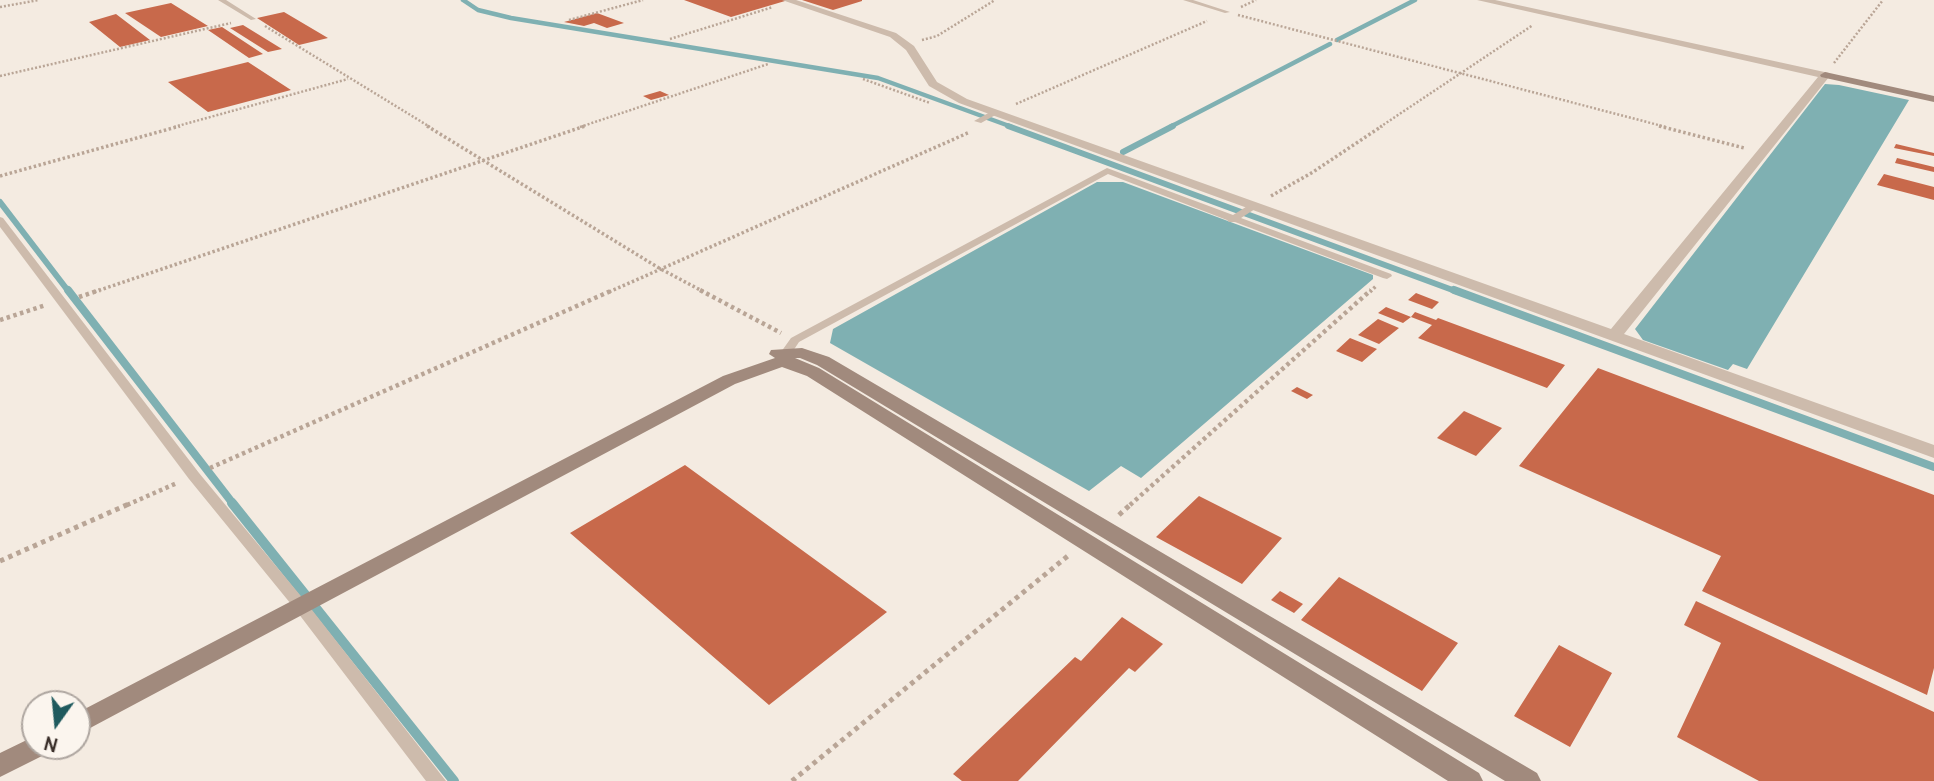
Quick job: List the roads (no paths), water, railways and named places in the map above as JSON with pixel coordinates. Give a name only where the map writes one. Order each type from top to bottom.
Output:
[{"type":"street","points":[[1482,0],[1934,99]]},
{"type":"street","points":[[789,1],[881,30],[904,41],[933,84],[942,92],[993,114],[1250,209],[1934,452]]},
{"type":"street","points":[[1613,337],[1825,75]]},
{"type":"street","points":[[729,380],[756,360],[791,346],[824,361],[1528,781]]},
{"type":"street","points":[[91,717],[729,380],[774,362],[803,366],[1470,781]]},
{"type":"street","points":[[0,766],[21,755]]},
{"type":"lane","points":[[221,0],[253,19]]},
{"type":"lane","points":[[1186,0],[1227,12]]},
{"type":"lane","points":[[979,120],[993,114]]},
{"type":"lane","points":[[791,346],[1107,172],[1387,276]]},
{"type":"lane","points":[[1234,218],[1250,209]]},
{"type":"lane","points":[[0,220],[194,475],[300,605],[437,781]]},
{"type":"water","points":[[1825,84],[1909,100],[1747,369],[1733,364],[1728,370],[1643,340],[1635,329]]},
{"type":"water","points":[[1097,182],[1123,182],[1373,275],[1373,279],[1141,478],[1121,466],[1089,491],[830,343],[833,329]]},
{"type":"waterway","points":[[463,0],[478,10],[511,18],[878,78],[1012,127]]},
{"type":"waterway","points":[[1337,40],[1415,0]]},
{"type":"waterway","points":[[1170,127],[1330,44]]},
{"type":"waterway","points":[[1008,126],[1458,292]]},
{"type":"waterway","points":[[1123,152],[1173,126]]},
{"type":"waterway","points":[[0,202],[69,292]]},
{"type":"waterway","points":[[68,290],[234,505]]},
{"type":"waterway","points":[[1454,290],[1934,467]]},
{"type":"waterway","points":[[232,503],[454,781]]}]
